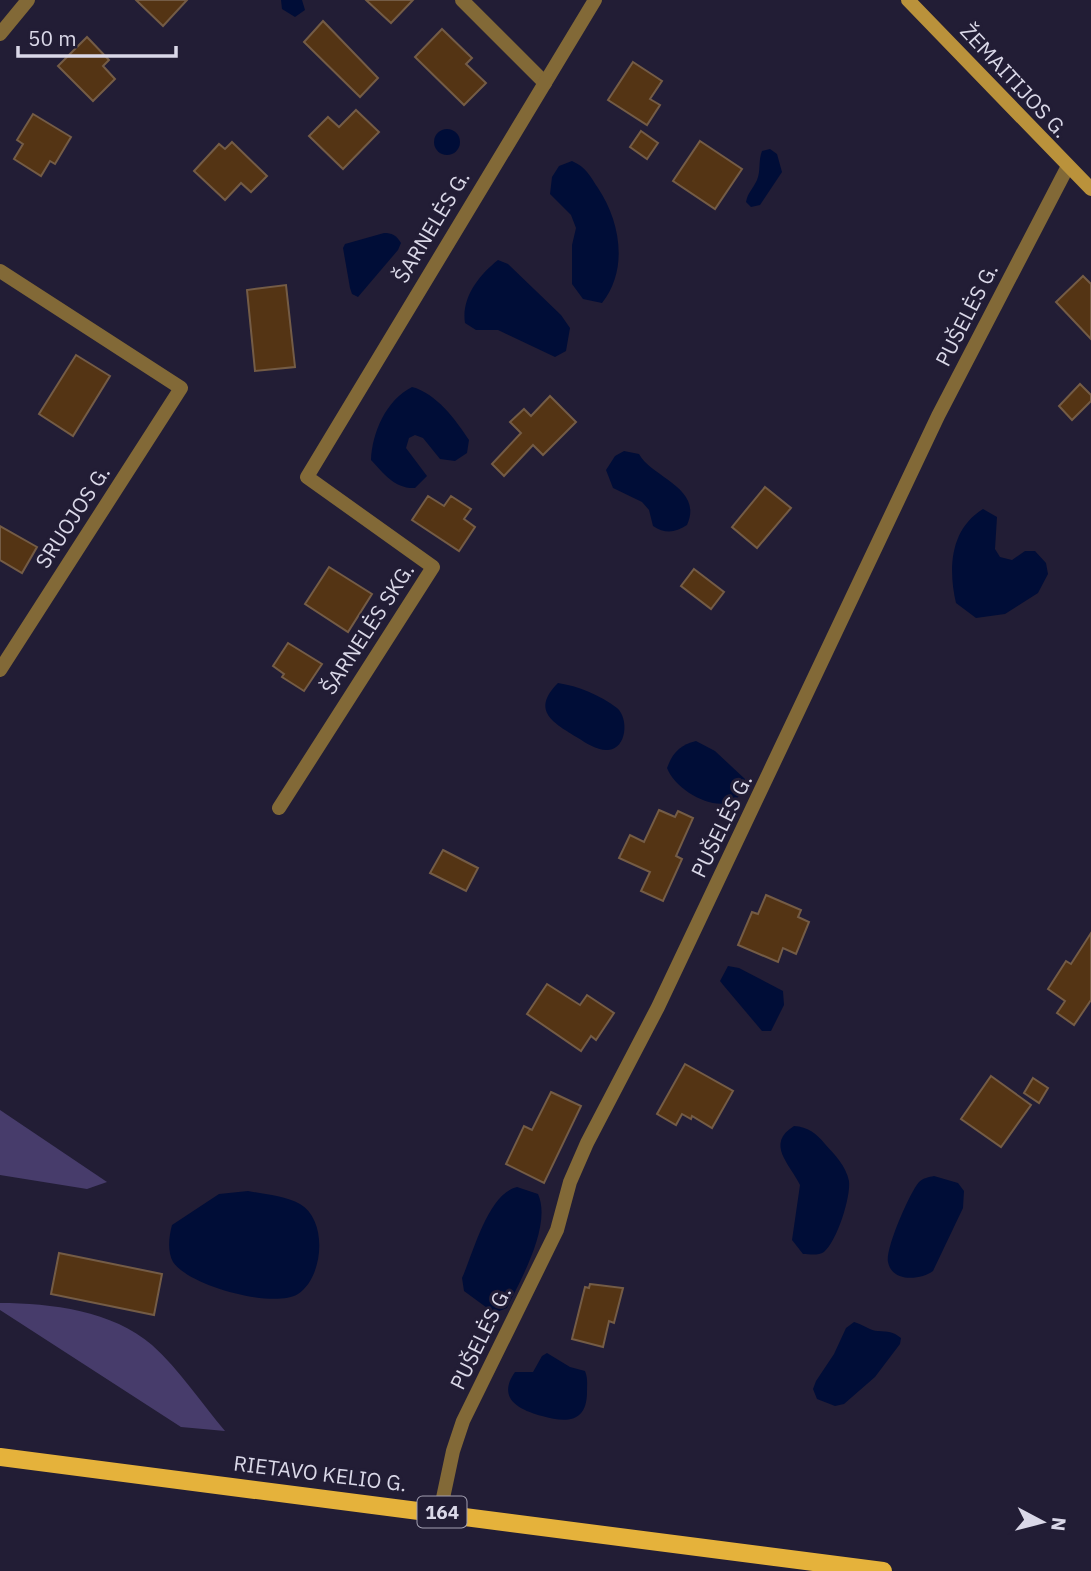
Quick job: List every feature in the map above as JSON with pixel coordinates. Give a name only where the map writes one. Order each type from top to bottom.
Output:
[{"type":"main road","name":"ŽEMAITIJOS G.","points":[[908,0],[1091,190]]},
{"type":"main road","name":"RIETAVO KELIO G.","points":[[0,1457],[883,1571]]},
{"type":"street","points":[[0,34],[28,0]]},
{"type":"street","points":[[462,0],[545,83]]},
{"type":"street","name":"ŠARNELĖS G.","points":[[307,477],[595,0]]},
{"type":"street","name":"PUŠELĖS G.","points":[[440,1512],[453,1451],[463,1421],[557,1230],[569,1182],[587,1143],[659,1007],[938,416],[1068,168]]},
{"type":"street","name":"SRUOJOS G.","points":[[0,271],[181,388],[0,670]]},
{"type":"street","name":"ŠARNELĖS SKG.","points":[[279,808],[433,567],[307,477]]},
{"type":"shaded area","points":[[0,1110],[107,1182],[87,1189],[0,1175]]},
{"type":"shaded area","points":[[0,1303],[80,1311],[119,1324],[136,1333],[172,1365],[225,1431],[181,1427],[0,1310]]},
{"type":"water","points":[[281,0],[302,0],[305,10],[295,17],[282,9]]},
{"type":"water","points":[[447,129],[457,132],[460,142],[457,152],[447,155],[437,152],[434,142],[437,132]]},
{"type":"water","points":[[770,149],[777,154],[782,172],[760,205],[751,207],[746,202],[758,177],[762,151]]},
{"type":"water","points":[[572,161],[584,169],[598,188],[612,215],[616,230],[616,275],[602,303],[583,299],[572,284],[572,245],[576,228],[571,215],[550,194],[552,177],[559,166]]},
{"type":"water","points":[[384,233],[394,235],[401,243],[358,297],[352,294],[350,288],[343,248],[345,244]]},
{"type":"water","points":[[498,260],[508,264],[561,315],[570,328],[566,351],[555,357],[498,330],[476,330],[465,323],[466,305],[473,288]]},
{"type":"water","points":[[412,387],[437,401],[469,440],[467,453],[455,461],[440,459],[423,438],[415,435],[409,438],[406,448],[427,476],[415,488],[408,488],[385,475],[371,460],[374,439],[382,418],[395,400]]},
{"type":"water","points":[[624,451],[639,454],[682,492],[690,512],[687,525],[670,532],[657,529],[653,526],[649,510],[642,502],[613,488],[606,470],[615,456]]},
{"type":"water","points":[[983,509],[997,517],[995,549],[1000,557],[1012,560],[1025,551],[1035,551],[1046,563],[1048,574],[1038,593],[1005,614],[976,618],[956,603],[952,564],[954,551],[964,527]]},
{"type":"water","points":[[558,683],[589,692],[617,708],[624,725],[619,744],[608,750],[596,748],[569,732],[548,715],[546,701]]},
{"type":"water","points":[[696,741],[715,751],[745,779],[741,793],[733,801],[721,804],[695,797],[673,779],[667,768],[672,758],[681,747]]},
{"type":"water","points":[[728,966],[739,968],[783,991],[784,1005],[771,1031],[762,1031],[720,981]]},
{"type":"water","points":[[794,1126],[808,1129],[818,1137],[840,1161],[849,1181],[848,1197],[838,1229],[829,1246],[819,1254],[803,1254],[792,1240],[800,1185],[782,1154],[781,1140]]},
{"type":"water","points":[[934,1176],[958,1183],[964,1191],[963,1208],[933,1271],[915,1278],[895,1274],[888,1262],[888,1255],[904,1208],[919,1182]]},
{"type":"water","points":[[517,1187],[538,1194],[541,1221],[533,1252],[507,1308],[494,1313],[464,1291],[462,1278],[490,1212],[498,1200]]},
{"type":"water","points":[[248,1191],[294,1201],[309,1212],[315,1222],[319,1235],[317,1262],[307,1286],[298,1294],[270,1299],[232,1293],[213,1287],[182,1271],[171,1258],[169,1239],[172,1225],[219,1194]]},
{"type":"water","points":[[854,1322],[872,1330],[895,1334],[901,1338],[900,1344],[875,1377],[844,1404],[835,1406],[817,1399],[813,1389],[846,1328]]},
{"type":"water","points":[[547,1353],[570,1367],[585,1371],[586,1402],[583,1410],[574,1418],[559,1420],[534,1413],[519,1407],[509,1396],[510,1381],[515,1372],[533,1372],[542,1356]]},
{"type":"building","points":[[136,0],[187,0],[163,26]]},
{"type":"building","points":[[366,0],[413,0],[391,23]]},
{"type":"building","points":[[323,21],[378,78],[360,97],[304,42]]},
{"type":"building","points":[[442,29],[472,58],[466,64],[486,83],[464,105],[415,57]]},
{"type":"building","points":[[87,37],[109,60],[103,66],[115,79],[93,101],[58,66]]},
{"type":"building","points":[[633,62],[662,81],[650,99],[660,105],[647,125],[608,100]]},
{"type":"building","points":[[356,110],[379,132],[343,169],[309,136],[328,117],[339,127]]},
{"type":"building","points":[[33,114],[71,137],[55,164],[50,161],[41,176],[14,159],[23,144],[17,140]]},
{"type":"building","points":[[641,131],[658,143],[647,159],[630,147]]},
{"type":"building","points":[[700,141],[742,169],[715,209],[673,181]]},
{"type":"building","points":[[232,142],[267,176],[251,192],[241,183],[225,200],[194,171],[219,144],[225,149]]},
{"type":"building","points":[[1083,276],[1091,284],[1091,339],[1056,302]]},
{"type":"building","points":[[286,285],[295,367],[255,371],[247,290]]},
{"type":"building","points":[[76,355],[110,376],[73,436],[39,414]]},
{"type":"building","points":[[1080,384],[1091,395],[1091,401],[1072,420],[1059,406]]},
{"type":"building","points":[[550,396],[576,422],[543,455],[533,445],[504,476],[492,464],[521,433],[510,422],[524,409],[531,416]]},
{"type":"building","points":[[765,487],[791,508],[757,548],[732,527]]},
{"type":"building","points":[[428,496],[444,506],[451,496],[471,509],[464,519],[475,527],[459,551],[412,520]]},
{"type":"building","points":[[0,526],[37,547],[22,573],[0,560]]},
{"type":"building","points":[[329,567],[372,594],[348,632],[305,604]]},
{"type":"building","points":[[694,569],[724,592],[711,609],[681,586]]},
{"type":"building","points":[[288,643],[322,664],[304,691],[282,677],[284,674],[273,666]]},
{"type":"building","points":[[659,810],[675,817],[678,811],[693,818],[676,856],[682,859],[663,901],[641,891],[650,872],[619,858],[630,835],[644,842]]},
{"type":"building","points":[[443,850],[478,868],[466,891],[430,873]]},
{"type":"building","points":[[766,895],[801,910],[798,917],[809,922],[796,954],[783,948],[778,962],[738,945],[752,912],[758,914]]},
{"type":"building","points":[[1091,933],[1091,1000],[1074,1025],[1057,1013],[1065,1001],[1048,989],[1066,961],[1071,964]]},
{"type":"building","points":[[547,984],[580,1005],[587,995],[614,1013],[596,1040],[591,1036],[581,1051],[527,1014]]},
{"type":"building","points":[[685,1064],[733,1091],[712,1128],[692,1116],[691,1119],[682,1114],[676,1125],[657,1114]]},
{"type":"building","points":[[991,1076],[1031,1105],[1001,1147],[961,1119]]},
{"type":"building","points":[[1033,1078],[1048,1088],[1039,1103],[1024,1093]]},
{"type":"building","points":[[551,1092],[581,1106],[544,1183],[506,1164],[524,1126],[532,1130]]},
{"type":"building","points":[[59,1253],[162,1274],[154,1315],[51,1294]]},
{"type":"building","points":[[590,1284],[623,1288],[614,1323],[609,1321],[603,1347],[572,1339],[585,1287],[589,1288]]}]
